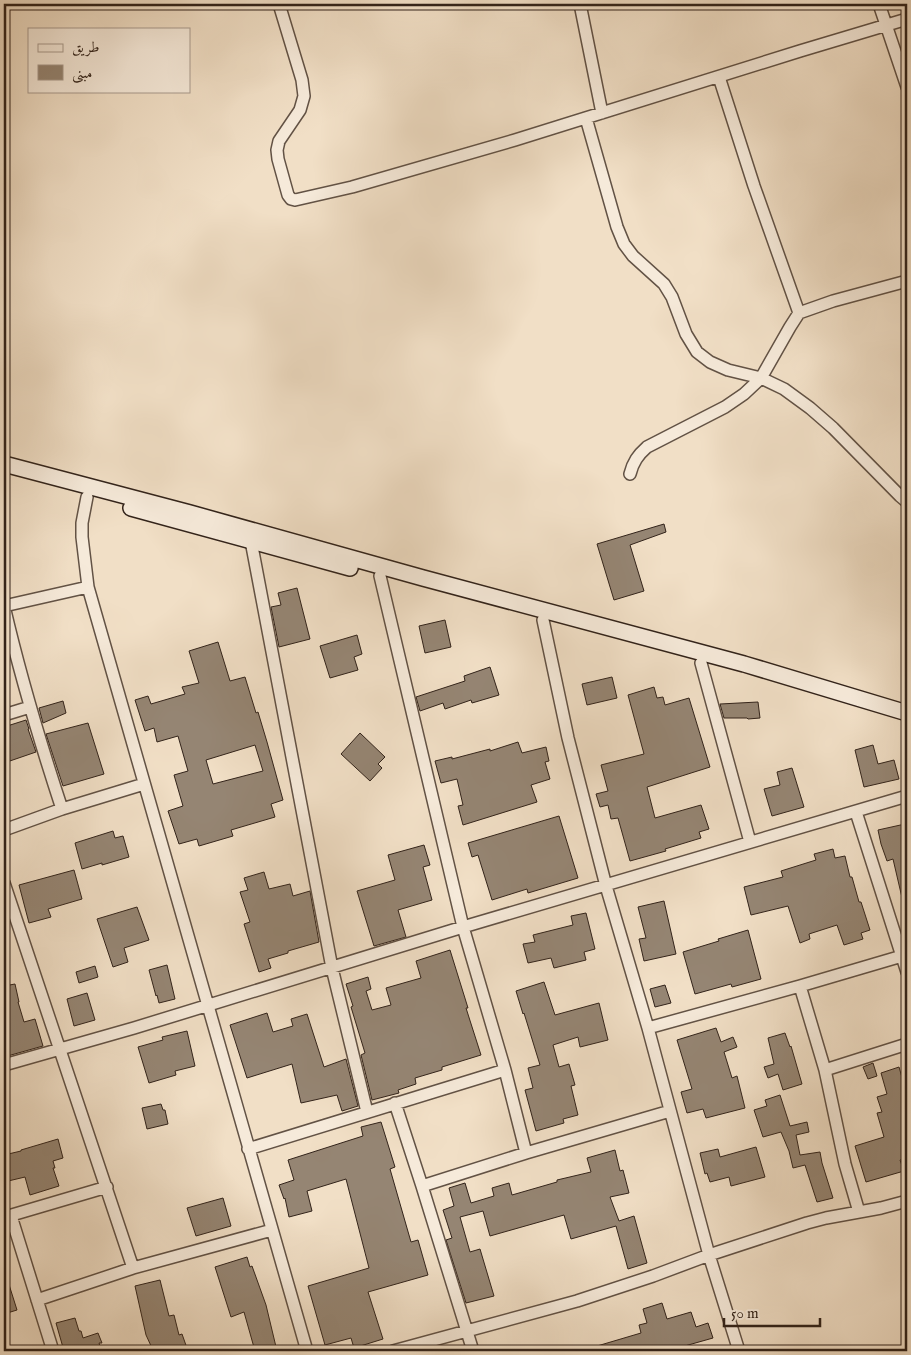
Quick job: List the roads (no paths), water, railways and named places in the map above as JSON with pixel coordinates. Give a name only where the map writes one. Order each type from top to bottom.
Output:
[{"type":"street","points":[[279,4],[302,80],[304,96],[300,110],[279,141],[277,150],[288,195],[291,199],[295,200],[352,187],[602,114],[907,19]]},
{"type":"street","points":[[580,4],[602,114]]},
{"type":"street","points":[[879,4],[907,87]]},
{"type":"street","points":[[719,77],[754,186],[799,314]]},
{"type":"street","points":[[586,118],[617,227],[624,244],[633,256],[664,284],[672,297],[686,334],[696,352],[710,362],[728,370],[761,378],[784,389],[833,428],[907,502]]},
{"type":"street","points":[[630,474],[639,454],[647,447],[725,407],[744,394],[761,378],[799,314],[833,301],[907,281]]},
{"type":"street","points":[[4,464],[188,518],[423,578],[744,664],[907,713]]},
{"type":"street","points":[[4,473],[87,496],[188,518],[251,541],[744,673],[907,723]]},
{"type":"street","points":[[87,496],[82,523],[82,537],[88,587],[306,1351]]},
{"type":"street","points":[[251,541],[332,968],[367,1112]]},
{"type":"street","points":[[380,576],[464,927],[505,1070],[526,1153]]},
{"type":"street","points":[[62,809],[30,707],[4,606],[88,587]]},
{"type":"street","points":[[542,620],[568,738],[606,886],[648,1028],[709,1255],[739,1351]]},
{"type":"street","points":[[702,663],[750,842]]},
{"type":"street","points":[[4,715],[30,707]]},
{"type":"street","points":[[4,830],[62,809],[144,784]]},
{"type":"street","points":[[4,1065],[60,1050],[464,927],[907,796]]},
{"type":"street","points":[[856,812],[907,972]]},
{"type":"street","points":[[4,883],[134,1268]]},
{"type":"street","points":[[648,1028],[902,956]]},
{"type":"street","points":[[800,986],[825,1070],[845,1164],[859,1212]]},
{"type":"street","points":[[825,1070],[907,1044]]},
{"type":"street","points":[[248,1149],[505,1070]]},
{"type":"street","points":[[395,1103],[472,1351]]},
{"type":"street","points":[[422,1186],[670,1111]]},
{"type":"street","points":[[53,1351],[7,1217],[106,1187]]},
{"type":"street","points":[[393,1351],[577,1301],[807,1222],[907,1201]]},
{"type":"street","points":[[37,1300],[134,1268],[272,1230]]}]
